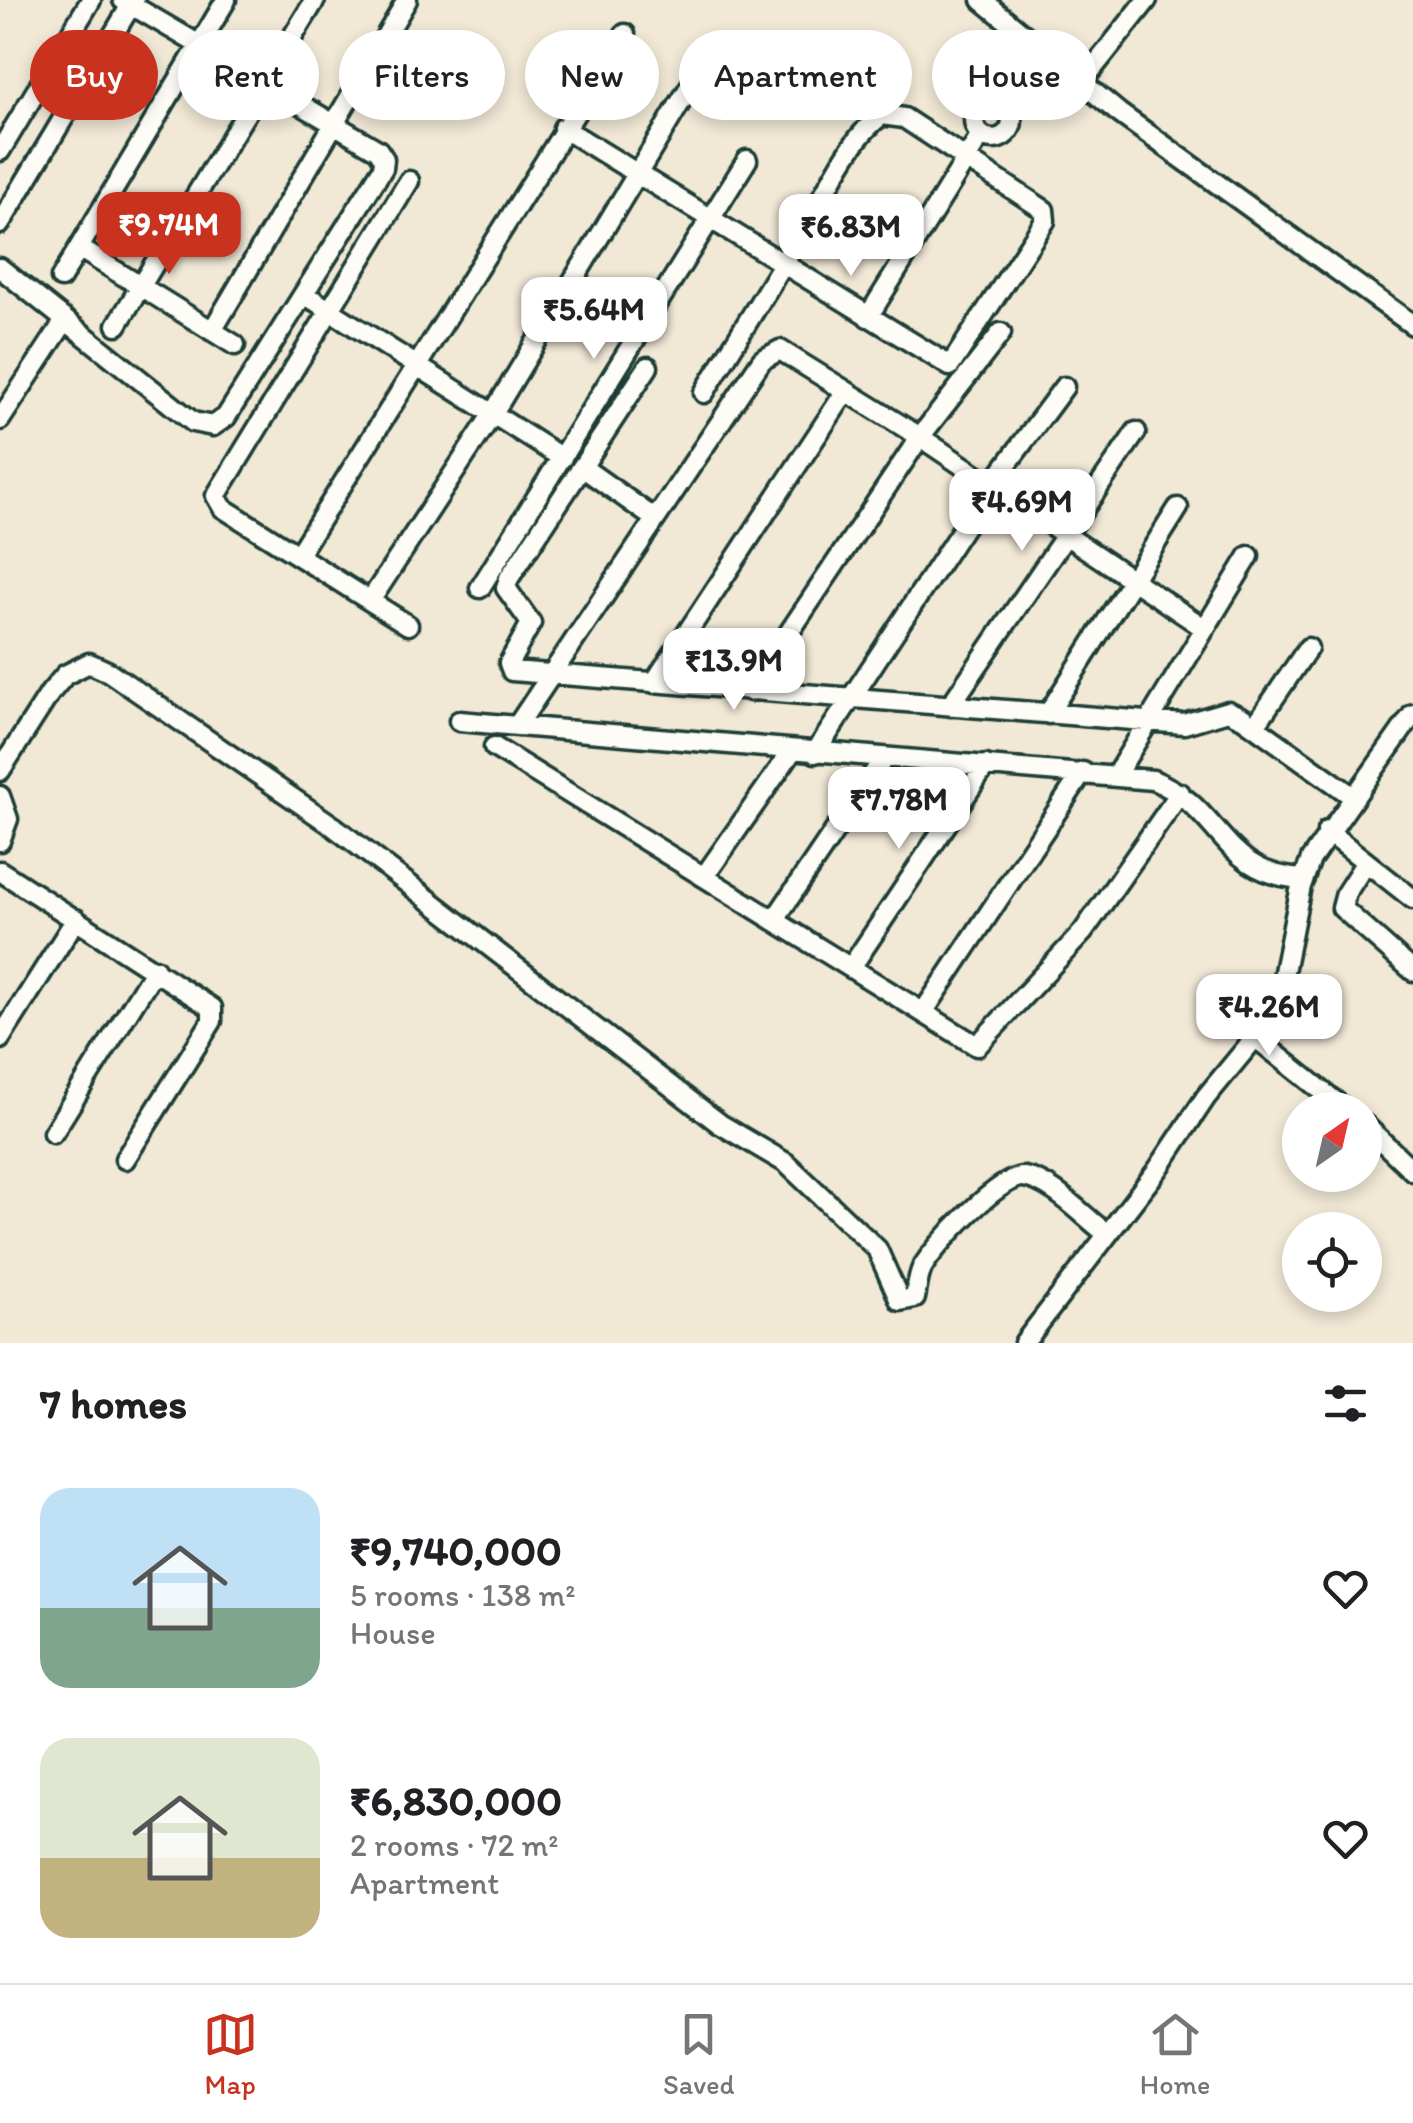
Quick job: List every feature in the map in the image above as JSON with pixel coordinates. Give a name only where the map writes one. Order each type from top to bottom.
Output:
[{"type":"street","points":[[0,150],[91,0]]},
{"type":"street","points":[[208,30],[226,0]]},
{"type":"street","points":[[297,30],[315,0]]},
{"type":"street","points":[[212,330],[407,0]]},
{"type":"street","points":[[982,0],[1021,30]]},
{"type":"street","points":[[1096,64],[1147,0]]},
{"type":"street","points":[[0,224],[130,2],[178,32]]},
{"type":"street","points":[[61,278],[178,81]]},
{"type":"street","points":[[1096,94],[1413,325]]},
{"type":"street","points":[[370,601],[492,415],[679,105]]},
{"type":"street","points":[[563,128],[710,222],[782,266],[950,366],[1045,221],[1038,204],[904,118],[882,114],[868,125],[782,266],[704,393]]},
{"type":"street","points":[[0,268],[193,422],[206,426],[226,416],[384,164],[378,150],[319,115]]},
{"type":"street","points":[[117,326],[243,120]]},
{"type":"street","points":[[298,555],[568,120]]},
{"type":"street","points":[[975,120],[981,135],[1001,138],[1011,128],[1012,120]]},
{"type":"street","points":[[868,317],[981,135]]},
{"type":"street","points":[[480,588],[748,160]]},
{"type":"street","points":[[408,625],[222,508],[216,496],[410,181]]},
{"type":"street","points":[[79,248],[235,345]]},
{"type":"street","points":[[304,294],[562,458]]},
{"type":"street","points":[[0,420],[64,322]]},
{"type":"street","points":[[750,691],[920,437],[1001,333]]},
{"type":"street","points":[[518,726],[772,351],[788,352],[1204,628]]},
{"type":"street","points":[[648,367],[506,588],[530,622],[509,667],[516,673],[1184,724],[1228,711],[1352,796]]},
{"type":"street","points":[[815,753],[990,486],[1064,386]]},
{"type":"street","points":[[654,683],[846,391]]},
{"type":"street","points":[[950,706],[1136,432]]},
{"type":"street","points":[[582,467],[655,519]]},
{"type":"street","points":[[1048,714],[1178,508]]},
{"type":"street","points":[[1116,775],[1249,556]]},
{"type":"street","points":[[1255,726],[1308,648]]},
{"type":"street","points":[[0,771],[65,675],[88,663],[109,672],[333,826],[720,1124],[786,1163],[877,1249],[900,1301],[915,1298],[923,1266],[930,1256],[990,1194],[1014,1177],[1028,1177],[1044,1186],[1107,1234]]},
{"type":"street","points":[[1024,1343],[1206,1096],[1256,1038],[1276,1008],[1304,879],[1327,831],[1413,714]]},
{"type":"street","points":[[459,721],[1153,780],[1180,793],[1261,873],[1304,879]]},
{"type":"street","points":[[494,747],[924,1011],[969,1044],[981,1044],[1083,932],[1180,793]]},
{"type":"street","points":[[704,877],[792,751]]},
{"type":"street","points":[[775,919],[884,758]]},
{"type":"street","points":[[852,966],[986,765]]},
{"type":"street","points":[[924,1011],[1083,772]]},
{"type":"street","points":[[0,796],[8,819],[0,841]]},
{"type":"street","points":[[1327,831],[1413,899]]},
{"type":"street","points":[[1366,862],[1346,893],[1342,908],[1413,971]]},
{"type":"street","points":[[0,871],[208,1002],[214,1013],[125,1159]]},
{"type":"street","points":[[0,1039],[76,919]]},
{"type":"street","points":[[52,1133],[155,968]]},
{"type":"street","points":[[1256,1038],[1324,1092]]},
{"type":"street","points":[[1382,1141],[1413,1171]]}]
